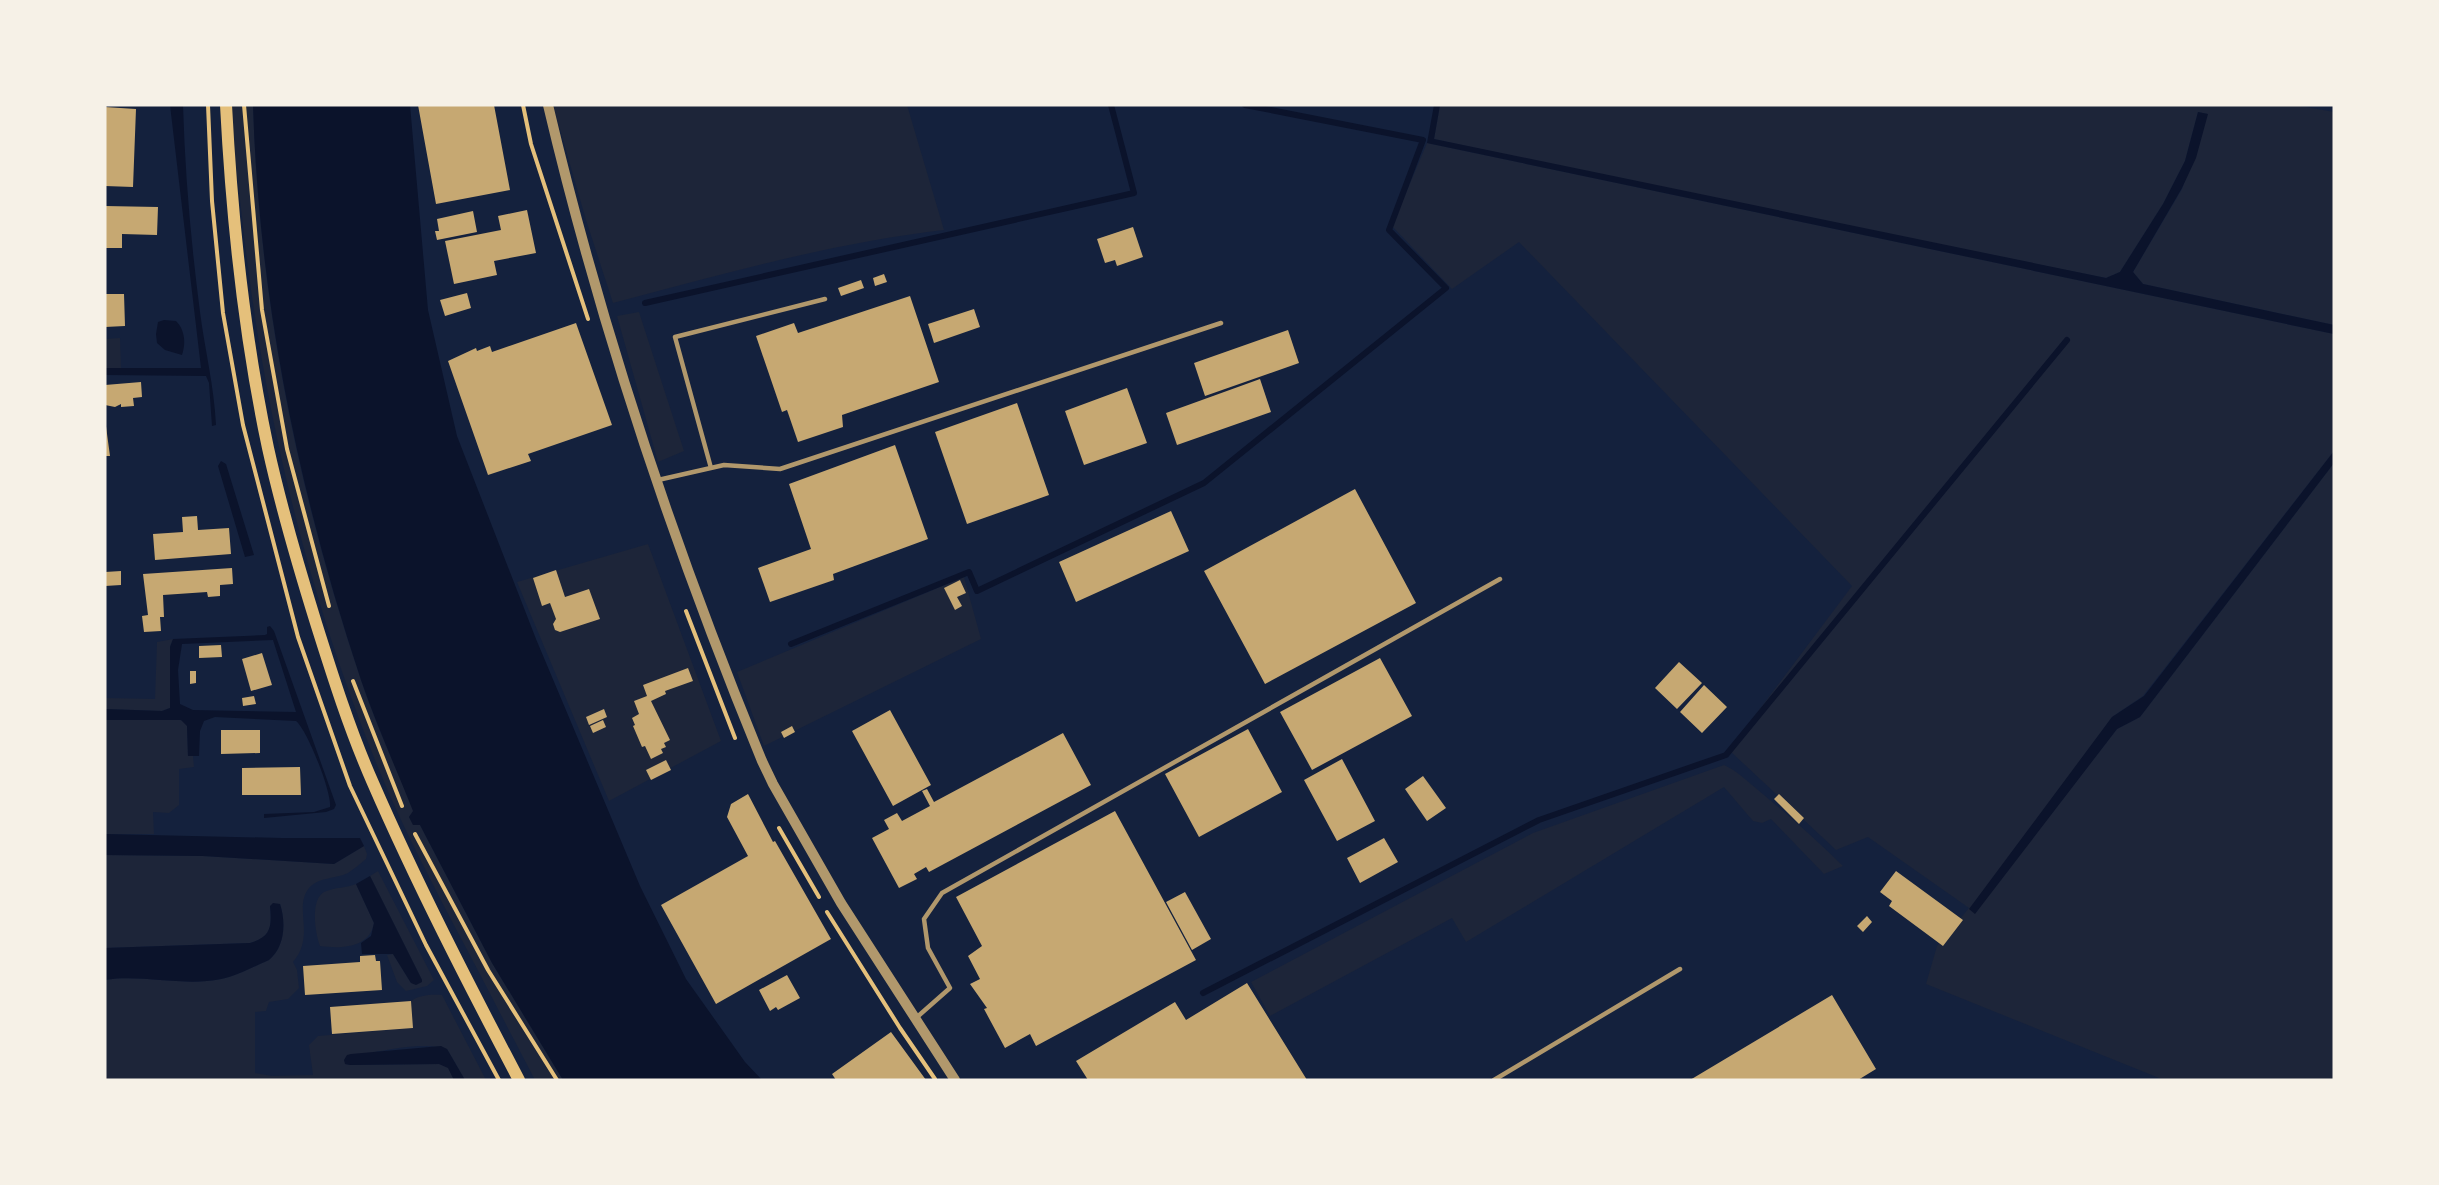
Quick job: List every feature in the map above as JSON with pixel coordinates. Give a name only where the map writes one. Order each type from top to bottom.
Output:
[{"type":"main road","points":[[226,105],[231,200],[252,363],[269,450],[303,581],[334,680],[372,782],[424,893],[519,1080]]},
{"type":"street","points":[[548,105],[606,329],[656,480],[702,610],[773,784],[841,903],[914,1020],[955,1080]]},
{"type":"lane","points":[[711,468],[675,337],[825,299]]},
{"type":"lane","points":[[656,480],[724,465],[780,469],[1221,323]]},
{"type":"lane","points":[[914,1020],[950,988],[928,948],[924,919],[942,892],[1500,579]]},
{"type":"lane","points":[[1494,1080],[1680,969]]},
{"type":"path","points":[[244,105],[262,310],[287,449],[332,617]]},
{"type":"path","points":[[349,671],[403,808]]},
{"type":"path","points":[[412,829],[488,970],[557,1080]]},
{"type":"shaded area","points":[[170,105],[183,105],[194,260],[215,410],[216,425],[212,426],[209,383],[206,376],[105,375],[105,368],[201,368]]},
{"type":"shaded area","points":[[231,105],[253,105],[264,251],[273,324],[286,396],[318,539],[361,680],[414,811],[409,817],[413,824],[420,825],[492,963],[563,1080],[535,1080],[446,910],[383,779],[326,625],[288,488],[260,350],[232,131]]},
{"type":"shaded area","points":[[253,105],[410,105],[428,310],[457,436],[536,639],[640,886],[686,979],[745,1062],[762,1080],[563,1080],[492,963],[420,825],[413,825],[409,817],[413,811],[361,680],[339,610],[301,468],[273,324],[257,178]]},
{"type":"shaded area","points":[[553,105],[907,105],[944,230],[819,251],[613,303]]},
{"type":"shaded area","points":[[1434,105],[1440,105],[1434,139],[2106,278],[2120,272],[2163,204],[2185,161],[2198,112],[2208,114],[2196,158],[2182,188],[2133,272],[2143,284],[2334,325],[2334,334],[1427,143]]},
{"type":"shaded area","points":[[1440,105],[2295,105],[2334,112],[2334,325],[2143,284],[2133,272],[2182,189],[2207,114],[2198,112],[2185,161],[2163,204],[2120,272],[2106,278],[1707,198],[1434,139]]},
{"type":"shaded area","points":[[1427,143],[2334,334],[2334,451],[2143,696],[2112,717],[1974,913],[2117,729],[2140,717],[2334,463],[2334,1080],[2164,1080],[1926,984],[1937,946],[1969,908],[1868,837],[1836,850],[1729,750],[1852,586],[1519,242],[1452,289],[1392,226]]},
{"type":"shaded area","points":[[639,312],[684,451],[658,462],[617,316]]},
{"type":"shaded area","points":[[176,321],[181,328],[184,341],[182,355],[165,350],[157,343],[158,322]]},
{"type":"shaded area","points":[[120,338],[121,369],[105,368],[105,339]]},
{"type":"shaded area","points":[[2334,451],[2334,463],[2140,717],[2117,729],[1975,914],[1969,909],[2112,717],[2144,696]]},
{"type":"shaded area","points":[[221,461],[226,464],[254,555],[245,557],[218,466]]},
{"type":"shaded area","points":[[648,544],[721,741],[609,801],[517,582]]},
{"type":"shaded area","points":[[964,577],[981,639],[764,746],[737,672]]},
{"type":"shaded area","points":[[270,626],[274,631],[336,805],[334,809],[326,812],[264,818],[264,814],[314,812],[330,807],[330,800],[318,762],[307,737],[296,721],[215,717],[204,721],[200,731],[199,756],[188,756],[187,726],[181,720],[105,720],[105,709],[162,711],[170,708],[170,647],[173,639],[265,635],[267,627]],"holes":[[[273,640],[296,712],[193,710],[180,704],[178,670],[182,644]]]},
{"type":"shaded area","points":[[173,639],[170,647],[170,708],[162,711],[105,709],[105,698],[155,699],[157,642]]},
{"type":"shaded area","points":[[177,719],[186,722],[188,755],[193,756],[194,767],[179,769],[179,805],[169,813],[153,812],[154,834],[105,834],[105,720]]},
{"type":"shaded area","points":[[1724,765],[1780,808],[1843,866],[1824,874],[1771,819],[1762,823],[1753,821],[1724,787],[1466,942],[1452,918],[1270,1016],[1251,982],[1533,833]]},
{"type":"shaded area","points":[[105,834],[360,838],[364,846],[334,864],[203,856],[105,855]]},
{"type":"shaded area","points":[[364,846],[366,859],[348,873],[313,884],[305,896],[303,942],[293,962],[297,970],[299,988],[288,999],[269,1002],[266,1011],[255,1012],[255,1073],[272,1076],[313,1075],[309,1045],[318,1036],[413,1028],[411,1001],[421,996],[442,995],[486,1080],[465,1080],[447,1049],[425,1046],[397,1048],[345,1058],[345,1064],[439,1064],[448,1067],[454,1080],[105,1080],[105,980],[134,978],[192,982],[227,978],[269,960],[274,955],[283,934],[283,919],[280,904],[270,907],[269,930],[262,938],[250,943],[105,948],[105,855],[203,856],[334,864]]},
{"type":"shaded area","points":[[378,871],[434,980],[427,986],[406,991],[397,982],[387,955],[393,954],[411,983],[422,980],[370,876]]},
{"type":"shaded area","points":[[370,876],[422,980],[416,985],[411,983],[393,954],[362,954],[361,943],[371,936],[374,923],[356,884]]},
{"type":"shaded area","points":[[356,884],[374,923],[367,938],[345,947],[320,946],[315,909],[320,896],[328,890]]},
{"type":"shaded area","points":[[273,903],[280,904],[283,934],[278,948],[269,960],[233,976],[207,981],[134,978],[105,980],[105,948],[250,943],[262,938],[269,930],[270,906]]},
{"type":"shaded area","points":[[441,1046],[447,1049],[465,1080],[454,1080],[448,1068],[439,1064],[350,1065],[345,1064],[344,1060],[347,1055],[351,1054]]},
{"type":"building","points":[[418,105],[494,105],[510,190],[436,204]]},
{"type":"building","points":[[105,107],[136,109],[133,187],[105,186]]},
{"type":"building","points":[[105,206],[158,207],[157,235],[122,234],[122,248],[105,248]]},
{"type":"building","points":[[527,210],[536,253],[494,261],[497,275],[454,284],[445,241],[501,230],[498,216]]},
{"type":"building","points":[[473,211],[477,232],[437,240],[435,231],[439,231],[437,219]]},
{"type":"building","points":[[1133,227],[1143,257],[1117,266],[1115,260],[1105,263],[1097,239]]},
{"type":"building","points":[[884,274],[887,282],[875,286],[873,278]]},
{"type":"building","points":[[861,280],[864,288],[841,296],[838,288]]},
{"type":"building","points":[[467,293],[471,308],[445,316],[440,300]]},
{"type":"building","points":[[105,294],[124,294],[125,326],[105,327]]},
{"type":"building","points":[[910,296],[939,382],[842,415],[843,427],[798,442],[787,410],[782,412],[756,336],[794,323],[798,333]]},
{"type":"building","points":[[974,309],[980,327],[934,343],[928,324]]},
{"type":"building","points":[[576,323],[612,425],[528,454],[531,461],[488,475],[448,361],[476,348],[477,351],[490,346],[492,352]]},
{"type":"building","points":[[1288,330],[1299,363],[1205,396],[1194,363]]},
{"type":"building","points":[[1260,379],[1271,412],[1177,445],[1166,413]]},
{"type":"building","points":[[141,382],[142,397],[133,398],[134,406],[105,405],[105,385]]},
{"type":"building","points":[[1127,388],[1147,443],[1084,465],[1065,411]]},
{"type":"building","points":[[1017,403],[1049,495],[967,524],[935,432]]},
{"type":"building","points":[[105,419],[110,456],[105,456]]},
{"type":"building","points":[[895,445],[928,539],[833,574],[834,580],[770,602],[758,568],[811,549],[789,484]]},
{"type":"building","points":[[1355,489],[1416,603],[1265,684],[1204,571]]},
{"type":"building","points":[[1171,511],[1189,551],[1076,602],[1059,562]]},
{"type":"building","points":[[197,516],[198,530],[229,528],[231,554],[155,560],[153,534],[183,532],[182,517]]},
{"type":"building","points":[[232,568],[233,584],[220,585],[220,596],[208,597],[207,592],[163,595],[164,617],[160,617],[161,631],[144,632],[142,616],[148,615],[143,574]]},
{"type":"building","points":[[556,570],[565,597],[589,589],[600,619],[560,632],[555,630],[553,624],[556,619],[550,603],[542,606],[533,578]]},
{"type":"building","points":[[121,571],[121,585],[105,586],[105,572]]},
{"type":"building","points":[[960,580],[966,593],[957,597],[962,606],[955,610],[944,588]]},
{"type":"building","points":[[221,645],[222,657],[199,658],[199,646]]},
{"type":"building","points":[[262,653],[272,685],[251,691],[242,659]]},
{"type":"building","points":[[1380,658],[1412,716],[1312,770],[1280,712]]},
{"type":"building","points":[[1679,662],[1702,683],[1677,709],[1655,688]]},
{"type":"building","points":[[688,668],[693,681],[665,691],[666,694],[651,701],[670,740],[664,743],[666,747],[661,749],[663,753],[651,759],[645,746],[642,747],[633,726],[635,725],[632,718],[639,714],[634,701],[647,696],[643,685]]},
{"type":"building","points":[[190,671],[196,671],[196,683],[190,684]]},
{"type":"building","points":[[1704,685],[1727,707],[1702,733],[1680,712]]},
{"type":"building","points":[[254,696],[256,704],[243,706],[242,698]]},
{"type":"building","points":[[604,709],[607,717],[589,725],[586,717]]},
{"type":"building","points":[[890,710],[931,785],[893,806],[852,731]]},
{"type":"building","points":[[603,720],[606,727],[593,733],[590,726]]},
{"type":"building","points":[[792,726],[795,732],[784,738],[781,732]]},
{"type":"building","points":[[1248,729],[1282,792],[1199,837],[1165,774]]},
{"type":"building","points":[[221,730],[260,730],[260,753],[221,754]]},
{"type":"building","points":[[1063,733],[1091,785],[929,872],[926,867],[914,874],[917,879],[899,888],[872,838],[889,829],[884,820],[897,813],[902,821],[930,806],[922,791],[927,789],[934,802]]},
{"type":"building","points":[[1342,759],[1375,821],[1337,841],[1304,780]]},
{"type":"building","points":[[666,760],[671,770],[651,780],[646,770]]},
{"type":"building","points":[[300,767],[301,795],[242,795],[242,768]]},
{"type":"building","points":[[1423,776],[1446,808],[1427,821],[1405,789]]},
{"type":"building","points":[[748,794],[773,842],[775,841],[831,939],[716,1004],[661,905],[748,856],[727,817],[731,804]]},
{"type":"building","points":[[1779,794],[1804,818],[1799,824],[1774,799]]},
{"type":"building","points":[[1115,811],[1196,960],[1036,1046],[1030,1034],[1005,1048],[984,1009],[987,1008],[970,984],[980,979],[968,956],[982,946],[956,897]]},
{"type":"building","points":[[1384,838],[1398,862],[1360,883],[1347,858]]},
{"type":"building","points":[[1896,871],[1963,920],[1943,946],[1889,906],[1892,901],[1880,892]]},
{"type":"building","points":[[1185,892],[1211,939],[1192,950],[1166,902]]},
{"type":"building","points":[[1867,916],[1872,922],[1863,932],[1857,926]]},
{"type":"building","points":[[375,955],[376,961],[380,961],[382,990],[305,995],[303,966],[360,962],[360,956]]},
{"type":"building","points":[[787,975],[800,998],[778,1010],[776,1007],[770,1011],[759,990]]},
{"type":"building","points":[[1247,983],[1307,1080],[1088,1080],[1076,1061],[1175,1002],[1186,1020]]},
{"type":"building","points":[[1832,995],[1876,1069],[1858,1080],[1690,1080]]},
{"type":"building","points":[[411,1001],[413,1028],[332,1034],[330,1007]]},
{"type":"building","points":[[891,1032],[926,1080],[836,1080],[832,1074]]},
{"type":"waterway","points":[[645,303],[1134,193],[1111,105]]},
{"type":"waterway","points":[[791,644],[969,572],[977,591],[1204,483],[1446,288],[1389,230],[1423,140],[1245,105]]},
{"type":"waterway","points":[[1203,993],[1539,820],[1726,755],[2067,340]]}]
